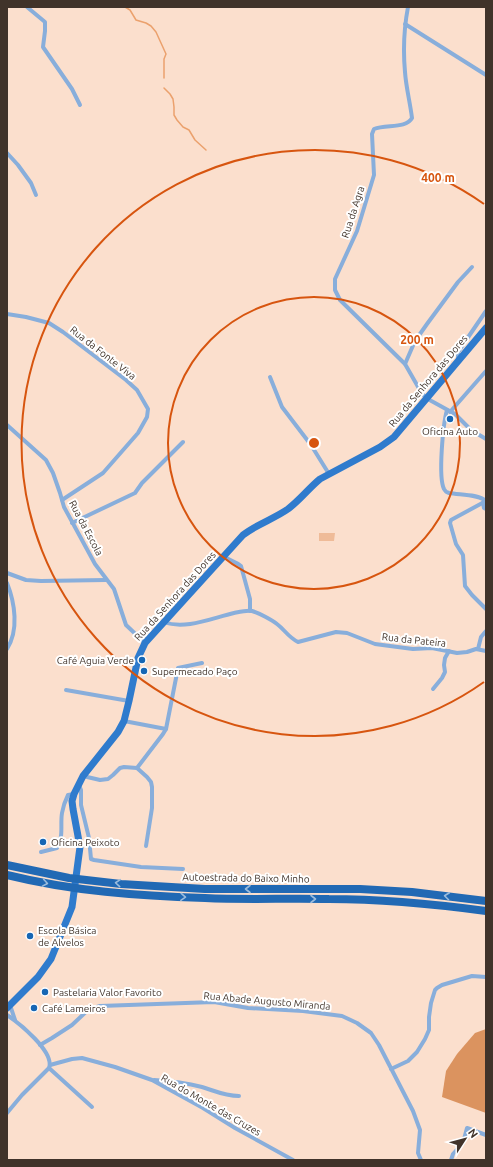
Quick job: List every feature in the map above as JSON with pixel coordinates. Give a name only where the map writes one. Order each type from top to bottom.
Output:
[{"type":"highway","name":"Autoestrada do Baixo Minho","points":[[7,865],[69,878],[121,884],[205,889],[360,890],[412,892],[486,901]]},
{"type":"highway","name":"Autoestrada do Baixo Minho","points":[[7,875],[68,888],[118,894],[206,898],[330,899],[422,903],[486,911]]},
{"type":"main road","name":"Rua da Senhora das Dores","points":[[8,1006],[38,977],[50,959],[72,907],[80,847],[72,801],[78,783],[118,732],[124,721],[130,701],[138,658],[145,642],[243,535],[251,529],[290,508],[314,484],[328,474],[380,447],[394,437],[486,328]]},
{"type":"street","points":[[26,7],[45,22],[46,31],[43,40],[43,47],[72,90],[80,105]]},
{"type":"street","points":[[408,7],[405,24],[486,75]]},
{"type":"street","name":"Rua da Agra","points":[[405,24],[405,72],[412,118],[410,122],[405,124],[374,129],[372,134],[374,175],[357,231],[335,279],[335,290],[340,300],[405,364],[426,398]]},
{"type":"street","points":[[7,153],[31,183],[36,195]]},
{"type":"street","points":[[405,364],[416,341],[427,324],[458,282],[472,267]]},
{"type":"street","points":[[458,360],[458,352],[486,311]]},
{"type":"street","name":"Rua da Fonte Viva","points":[[7,314],[49,323],[63,332],[126,380],[137,390],[148,408],[147,417],[138,433],[107,469],[62,500]]},
{"type":"street","points":[[485,502],[478,496],[446,492],[441,479],[445,418],[449,411],[486,371]]},
{"type":"street","points":[[270,377],[282,407],[310,445],[328,474]]},
{"type":"street","points":[[426,398],[454,414],[471,430],[486,439]]},
{"type":"street","name":"Rua da Escola","points":[[7,425],[46,460],[53,473],[64,508],[95,564],[114,589],[126,625],[145,642]]},
{"type":"street","points":[[72,523],[135,493],[146,479],[183,442]]},
{"type":"street","points":[[485,502],[484,508],[486,509]]},
{"type":"street","points":[[485,502],[451,520],[450,523],[456,544],[462,555],[465,586],[472,596],[486,609]]},
{"type":"street","points":[[164,622],[172,625],[193,624],[240,612],[250,611],[250,599],[241,566],[238,563],[227,560],[224,556]]},
{"type":"street","points":[[7,573],[26,580],[106,580]]},
{"type":"street","points":[[7,583],[13,600],[15,625],[10,644],[7,649]]},
{"type":"street","name":"Rua da Pateira","points":[[250,611],[278,624],[292,639],[298,642],[336,632],[347,633],[375,644],[413,649],[432,648],[457,653],[476,649],[486,651]]},
{"type":"street","points":[[478,650],[481,637],[486,631]]},
{"type":"street","points":[[433,688],[445,672],[445,658],[449,651]]},
{"type":"street","points":[[137,768],[166,729],[178,668],[202,663]]},
{"type":"street","points":[[66,690],[130,701]]},
{"type":"street","points":[[124,721],[166,729]]},
{"type":"street","points":[[83,776],[100,780],[108,779],[120,768],[124,767],[137,768],[147,777],[151,782],[152,787],[152,808],[146,846]]},
{"type":"street","points":[[78,783],[81,790],[81,805],[90,842],[92,859],[132,866],[183,869]]},
{"type":"street","points":[[41,852],[57,848],[61,842],[64,802],[68,795],[74,794]]},
{"type":"street","points":[[391,1069],[408,1061],[418,1052],[429,1030],[431,1003],[437,988],[442,985],[472,976],[486,978]]},
{"type":"street","name":"Rua Abade Augusto Miranda","points":[[40,1045],[72,1025],[88,1010],[100,1006],[214,1002],[248,1008],[303,1011],[342,1016],[357,1023],[371,1033],[379,1045],[413,1111],[420,1130],[418,1152],[421,1160]]},
{"type":"street","points":[[7,1113],[50,1066],[50,1059],[40,1045],[16,1020],[8,1006]]},
{"type":"street","points":[[7,1015],[16,1020]]},
{"type":"street","name":"Rua do Monte das Cruzes","points":[[50,1066],[72,1058],[82,1058],[152,1080],[292,1160]]},
{"type":"street","points":[[50,1066],[92,1107]]},
{"type":"street","points":[[152,1080],[187,1084],[228,1096],[239,1096]]},
{"type":"street","points":[[451,1160],[453,1154],[463,1143],[467,1128],[486,1135]]},
{"type":"shaded area","points":[[319,533],[335,533],[334,541],[319,541]]},
{"type":"shaded area","points":[[486,1029],[486,1113],[442,1097],[446,1071],[457,1054],[475,1033]]},
{"type":"waterway","points":[[125,7],[130,10],[136,20],[146,23],[156,32],[166,54],[164,59],[164,78]]},
{"type":"waterway","points":[[164,88],[173,99],[174,115],[177,120],[183,127],[189,130],[195,140],[206,150]]},
{"type":"place","name":"Oficina Auto","points":[[450,419]]},
{"type":"place","name":"Café Aguia Verde","points":[[142,660]]},
{"type":"place","name":"Supermecado Paço","points":[[144,671]]},
{"type":"place","name":"Oficina Peixoto","points":[[43,842]]},
{"type":"place","name":"Escola Básica de Alvelos","points":[[30,936]]},
{"type":"place","name":"Pastelaria Valor Favorito","points":[[45,992]]},
{"type":"place","name":"Café Lameiros","points":[[34,1008]]}]
